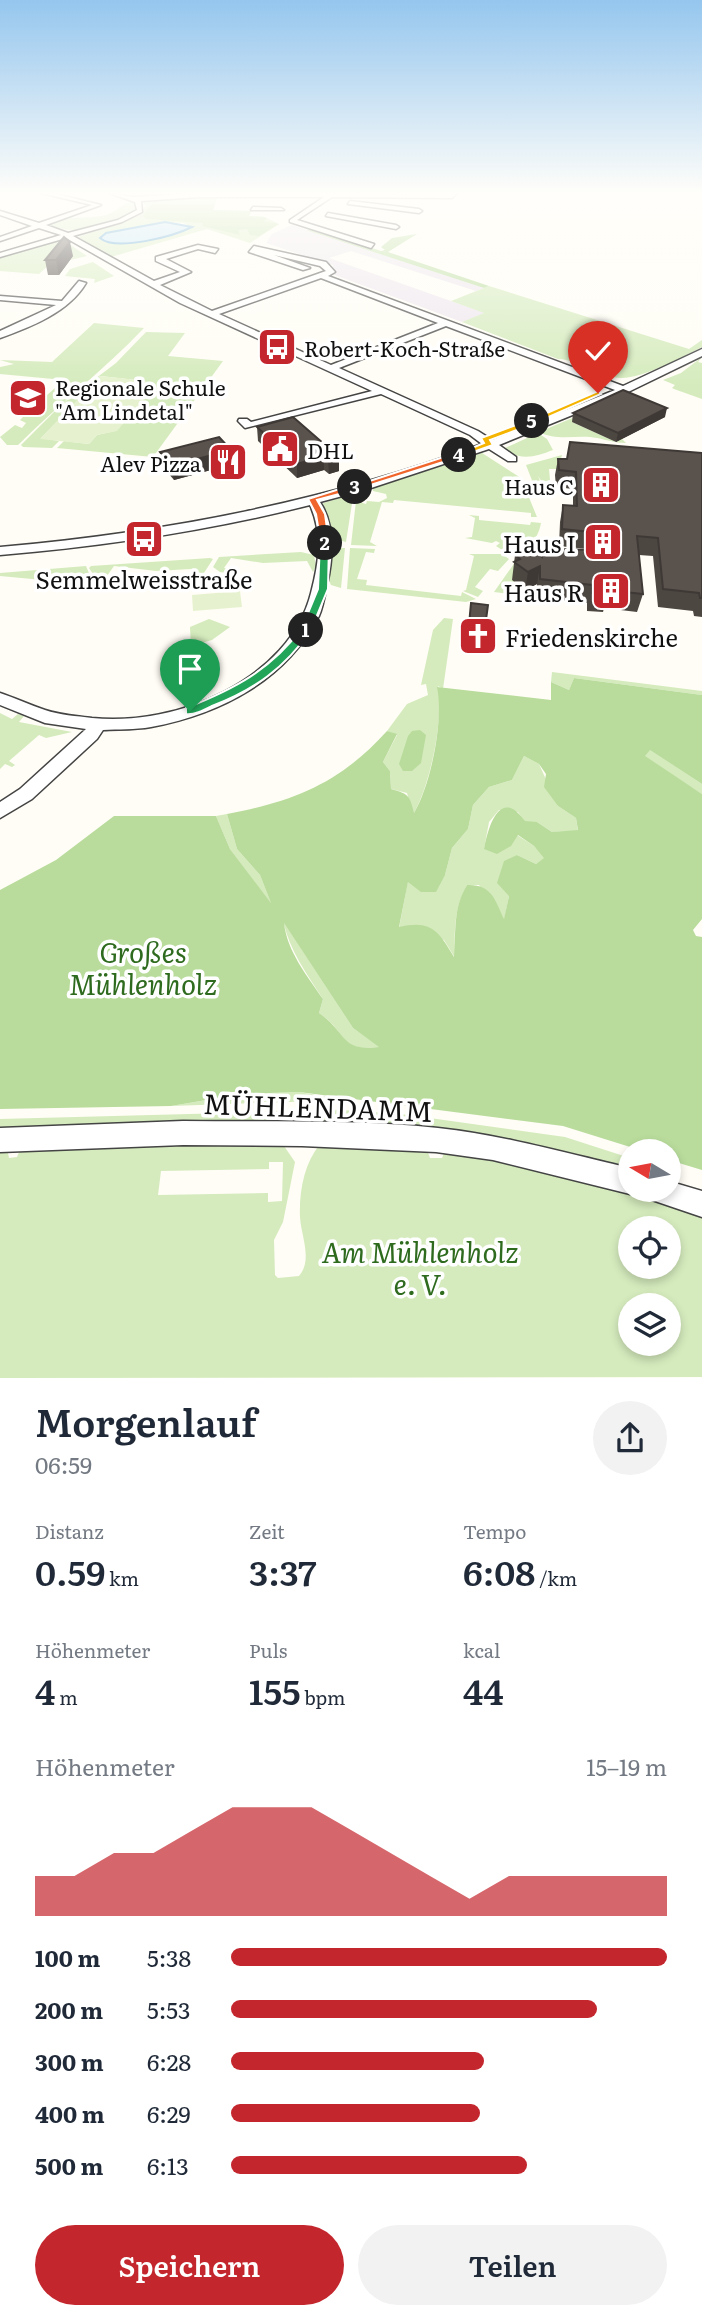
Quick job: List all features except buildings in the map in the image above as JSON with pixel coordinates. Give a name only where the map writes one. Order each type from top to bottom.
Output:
[{"type":"street","points":[[104,257],[151,285],[382,391],[483,443]]},
{"type":"street","points":[[151,285],[187,272],[159,259],[164,257]]},
{"type":"street","points":[[212,314],[331,272],[327,266],[288,258],[306,268]]},
{"type":"street","points":[[322,275],[617,388]]},
{"type":"street","points":[[0,335],[75,295],[82,283]]},
{"type":"street","points":[[0,298],[61,303]]},
{"type":"street","points":[[331,368],[448,322]]},
{"type":"street","points":[[0,551],[122,538],[210,523],[305,498],[483,443],[702,352]]},
{"type":"street","points":[[243,421],[249,426],[382,391]]},
{"type":"street","points":[[0,699],[41,716],[98,724],[150,720],[190,711],[235,693],[280,663],[307,629],[321,594],[326,554],[321,523],[305,498]]},
{"type":"street","points":[[0,544],[121,532],[305,498]]},
{"type":"street","points":[[0,811],[26,794],[91,736],[98,724]]},
{"type":"street","name":"MÜHLENDAMM","points":[[0,1140],[183,1133],[302,1134],[436,1140],[493,1148],[618,1178]]},
{"type":"street","points":[[681,1197],[702,1204]]},
{"type":"shaded area","points":[[310,257],[331,257],[329,258],[485,313],[462,322],[332,274],[333,265]]},
{"type":"shaded area","points":[[371,257],[390,257],[484,288],[476,291]]},
{"type":"green space","points":[[81,257],[49,265],[39,274],[0,271],[0,258]]},
{"type":"green space","points":[[390,257],[404,257],[489,286],[484,288]]},
{"type":"green space","points":[[93,262],[114,276],[94,283],[95,279],[65,276],[70,269]]},
{"type":"green space","points":[[489,286],[689,349],[702,340],[702,347],[639,375],[612,377],[462,322],[484,313],[451,301]]},
{"type":"green space","points":[[94,323],[144,328],[18,445],[7,445],[0,437],[15,425],[22,428],[26,423],[20,420],[26,414],[37,411],[38,403],[64,380],[0,374],[0,367],[14,364],[0,360],[52,362]]},
{"type":"green space","points":[[146,332],[185,333],[168,356],[223,361],[153,457],[57,448],[64,441],[89,444],[97,435],[115,431],[146,394],[139,389],[146,381],[100,376],[72,406],[62,404],[116,363]]},
{"type":"green space","points":[[702,357],[698,362],[702,363],[702,399],[674,389],[672,388],[675,385],[663,380],[681,373]]},
{"type":"green space","points":[[100,376],[147,381],[140,389],[148,394],[117,431],[97,435],[89,444],[40,439]]},
{"type":"green space","points":[[632,393],[572,422],[616,442],[622,439],[626,443],[615,442],[590,437],[554,437],[539,432]]},
{"type":"green space","points":[[59,407],[71,407],[41,438],[59,441],[52,448],[23,447],[21,445]]},
{"type":"green space","points":[[538,433],[547,439],[553,450],[528,457],[503,449]]},
{"type":"green space","points":[[482,453],[521,478],[537,517],[531,517],[531,513],[394,500],[393,503],[382,502],[370,542],[377,546],[351,545],[356,501],[366,504],[367,501],[379,502],[387,498],[386,494],[373,491],[373,488]]},
{"type":"green space","points":[[562,455],[558,469],[549,469],[550,480],[542,482],[538,476],[541,483],[533,483],[526,465]]},
{"type":"green space","points":[[350,495],[353,497],[346,542],[330,538],[323,503]]},
{"type":"green space","points":[[469,515],[479,516],[479,520],[530,525],[531,522],[541,523],[530,544],[520,551],[507,553],[496,546],[500,543],[496,541],[492,543],[465,538],[472,537],[475,518]]},
{"type":"green space","points":[[345,548],[341,588],[331,585],[328,578],[330,551]]},
{"type":"green space","points":[[350,548],[375,549],[374,553],[366,552],[357,579],[367,580],[366,585],[461,596],[462,592],[476,599],[466,602],[347,589]]},
{"type":"green space","points":[[301,552],[314,555],[316,566],[313,572],[307,561],[263,563],[231,558],[224,568],[238,571],[235,574],[220,572],[213,567],[219,557]]},
{"type":"green space","points":[[469,554],[502,554],[509,559],[498,571],[490,569],[475,587],[483,591],[478,597],[463,591],[466,590],[474,556]]},
{"type":"green space","points":[[518,558],[513,574],[525,590],[531,587],[537,591],[537,597],[555,600],[494,592]]},
{"type":"green space","points":[[213,559],[200,579],[197,574],[192,574],[191,569],[156,571],[114,566],[107,576],[120,578],[95,577],[89,568],[91,566]]},
{"type":"green space","points":[[86,566],[91,578],[84,589],[57,589],[83,588],[85,580],[80,577],[43,580],[0,576],[0,573]]},
{"type":"green space","points":[[240,591],[242,607],[193,611],[192,595]]},
{"type":"green space","points":[[444,618],[453,619],[443,689],[438,686],[437,734],[425,787],[413,815],[407,793],[391,789],[390,771],[383,762],[397,735],[387,731],[407,704],[428,695],[426,684],[421,685],[433,630]]},
{"type":"green space","points":[[209,619],[230,627],[212,640],[191,646],[190,627]]},
{"type":"green space","points":[[552,672],[702,691],[702,695],[574,678],[569,690],[551,682]]},
{"type":"green space","name":"Großes Mühlenholz","points":[[574,678],[702,695],[702,784],[650,750],[645,756],[702,794],[702,919],[693,930],[696,936],[702,937],[702,1170],[681,1164],[681,1139],[618,1139],[618,1143],[563,1126],[299,1092],[242,1094],[171,1106],[0,1109],[0,890],[56,860],[114,816],[216,816],[230,849],[271,903],[260,875],[237,849],[227,814],[274,803],[315,787],[352,764],[387,731],[397,734],[383,762],[390,771],[391,789],[408,796],[414,813],[431,769],[439,717],[437,687],[551,700],[551,682],[569,690]],"holes":[[[524,756],[539,764],[546,774],[544,787],[558,806],[576,818],[578,830],[552,832],[537,822],[525,821],[509,808],[502,809],[497,814],[492,821],[484,849],[497,854],[511,846],[518,835],[534,846],[544,858],[536,864],[517,855],[504,861],[497,883],[509,896],[504,919],[487,890],[467,885],[457,911],[454,957],[433,929],[419,925],[399,927],[408,882],[421,892],[436,892],[445,875],[452,848],[468,829],[473,805],[489,787],[512,780]],[[284,923],[353,1028],[379,1047],[366,1048],[350,1043],[319,1013],[323,999],[293,953]]]},
{"type":"green space","points":[[0,713],[12,719],[18,714],[24,716],[19,722],[72,732],[46,738],[39,735],[9,761],[15,765],[12,767],[5,764],[0,769]]},
{"type":"green space","points":[[420,730],[426,735],[421,763],[412,771],[403,771],[399,764],[408,736],[412,731]]},
{"type":"green space","points":[[649,749],[702,784],[702,794],[644,757]]},
{"type":"green space","points":[[524,756],[539,764],[558,806],[576,818],[578,831],[552,832],[537,822],[525,822],[518,812],[499,810],[489,822],[484,849],[517,835],[534,846],[545,858],[536,864],[517,855],[504,921],[479,885],[467,885],[457,911],[455,958],[444,940],[399,928],[408,881],[445,875],[452,848],[468,829],[473,805],[489,787],[512,780]]},
{"type":"green space","points":[[227,814],[237,849],[260,875],[272,905],[230,849],[216,816]]},
{"type":"green space","points":[[283,921],[353,1028],[380,1047],[366,1048],[350,1044],[319,1013],[323,999],[294,952]]},
{"type":"green space","points":[[299,1092],[345,1100],[171,1106],[242,1094]]},
{"type":"green space","points":[[341,1110],[401,1114],[565,1137],[618,1154],[618,1170],[560,1154],[0,1132],[0,1119]]},
{"type":"green space","name":"Am Mühlenholz e. V.","points":[[135,1142],[284,1146],[295,1162],[283,1222],[274,1240],[275,1275],[278,1278],[299,1276],[303,1270],[306,1255],[300,1197],[306,1169],[320,1144],[426,1147],[430,1158],[442,1158],[446,1149],[618,1187],[618,1202],[668,1202],[702,1213],[702,1377],[0,1378],[0,1149],[7,1148],[9,1158],[17,1157],[21,1147]],"holes":[[[269,1162],[283,1162],[282,1201],[268,1202],[268,1193],[158,1195],[161,1171],[269,1169]]]},
{"type":"place","name":"Robert-Koch-Straße","points":[[277,347]]},
{"type":"place","name":"Regionale Schule \"Am Lindetal\"","points":[[28,398]]},
{"type":"place","name":"DHL","points":[[280,449]]},
{"type":"place","name":"Alev Pizza","points":[[228,462]]},
{"type":"place","name":"Haus C","points":[[601,485]]},
{"type":"place","name":"Semmelweisstraße","points":[[144,539]]},
{"type":"place","name":"Haus I","points":[[603,542]]},
{"type":"place","name":"Haus R","points":[[611,591]]},
{"type":"place","name":"Friedenskirche","points":[[478,636]]},
{"type":"route","points":[[190,711],[235,693],[266,674],[289,654],[307,629],[323,589],[326,554],[321,514],[312,499],[491,444],[484,439],[542,418],[598,393]]}]
